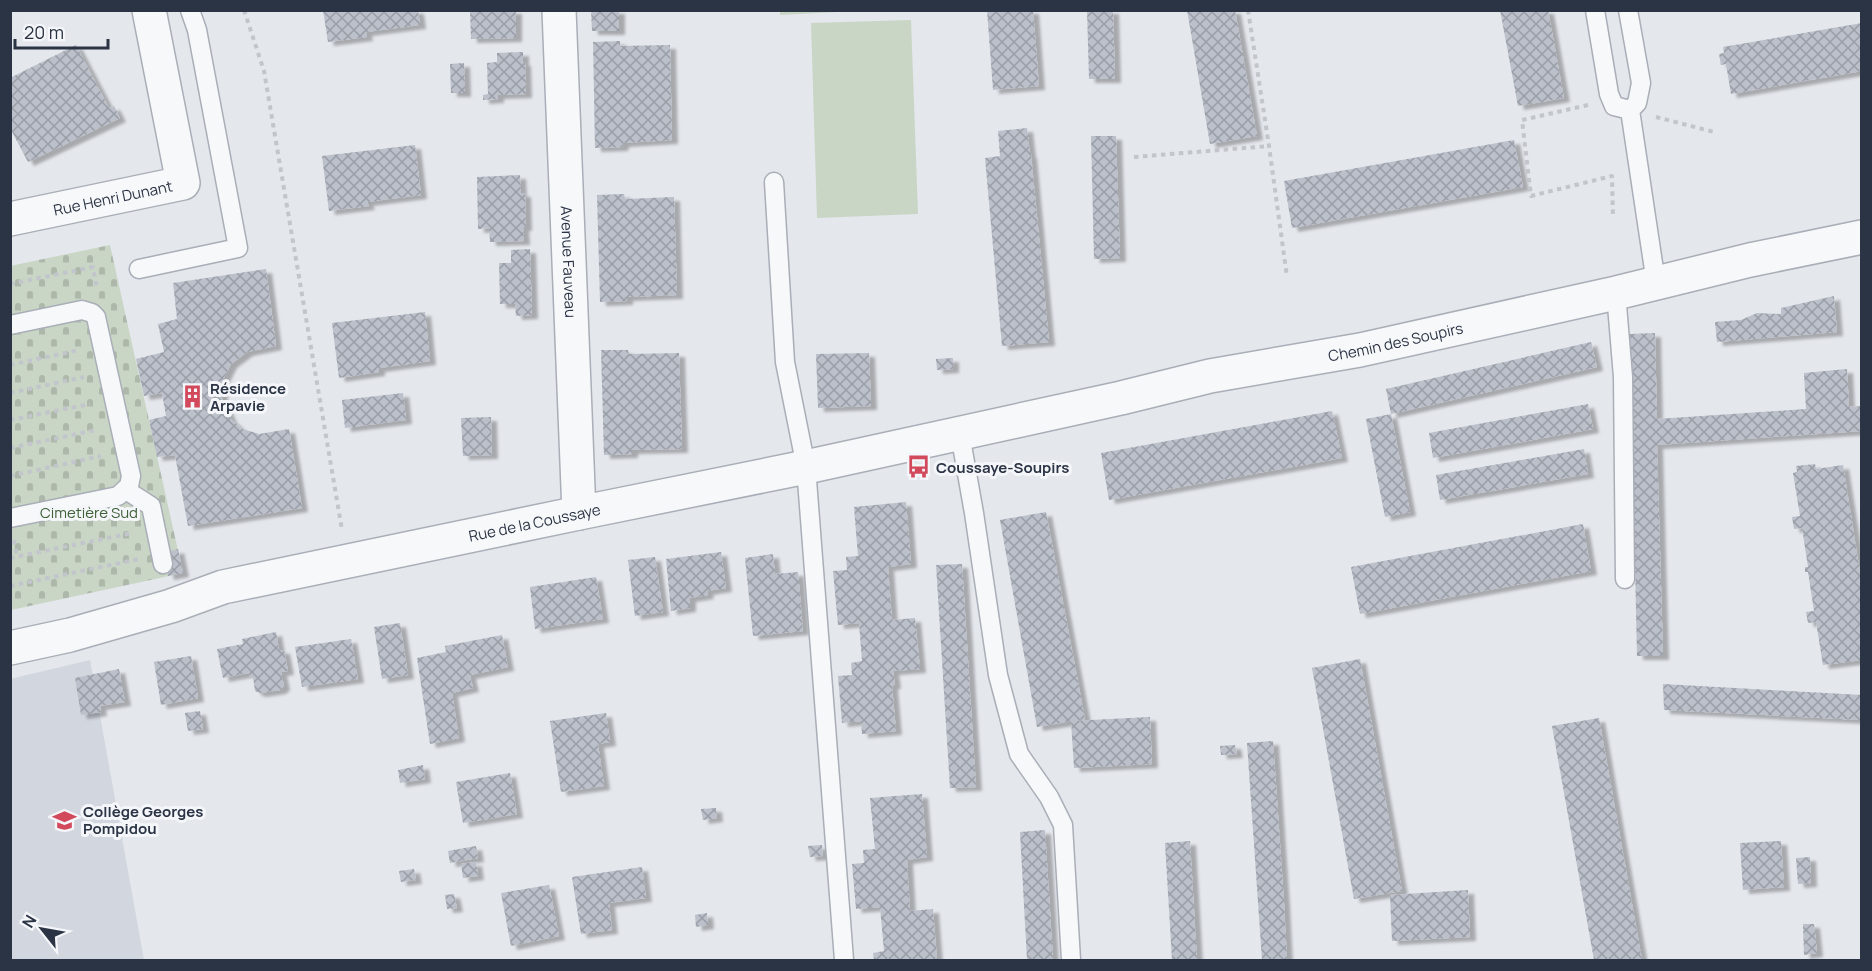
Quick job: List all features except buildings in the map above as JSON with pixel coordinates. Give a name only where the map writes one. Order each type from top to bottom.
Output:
[{"type":"street","name":"Rue Henri Dunant","points":[[10,219],[183,183],[149,10]]},
{"type":"street","name":"Avenue Fauveau","points":[[559,10],[579,513]]},
{"type":"street","name":"Chemin des Soupirs","points":[[928,441],[1210,376],[1360,350],[1616,293],[1750,260],[1862,237]]},
{"type":"street","name":"Rue de la Coussaye","points":[[10,648],[70,635],[145,614],[224,587],[928,441]]},
{"type":"street","name":"Rue de la Coussaye","points":[[10,624],[69,616],[145,614]]},
{"type":"lane","points":[[139,268],[238,248],[197,30],[190,10]]},
{"type":"lane","points":[[1595,10],[1614,106],[1631,116]]},
{"type":"lane","points":[[1628,10],[1641,83],[1637,103],[1631,116],[1656,283]]},
{"type":"lane","points":[[774,183],[785,363],[806,467],[844,960]]},
{"type":"lane","points":[[1616,293],[1623,377],[1624,579]]},
{"type":"lane","points":[[10,325],[78,310],[92,313],[96,317],[131,476],[129,486],[118,496],[10,519]]},
{"type":"lane","points":[[960,434],[998,675],[1019,754],[1049,797],[1063,825],[1071,960]]},
{"type":"lane","points":[[126,490],[152,506],[162,559]]},
{"type":"path","points":[[244,10],[264,71],[347,561]]},
{"type":"path","points":[[1248,10],[1287,277]]},
{"type":"path","points":[[1612,100],[1522,120],[1530,196],[1612,176],[1613,218]]},
{"type":"path","points":[[1631,116],[1655,117],[1714,132]]},
{"type":"path","points":[[1134,157],[1269,146]]},
{"type":"path","points":[[10,284],[93,267],[99,297],[92,313]]},
{"type":"path","points":[[10,365],[103,345]]},
{"type":"path","points":[[10,393],[109,372]]},
{"type":"path","points":[[10,420],[115,399]]},
{"type":"path","points":[[10,448],[120,425]]},
{"type":"path","points":[[10,476],[126,451]]},
{"type":"path","points":[[10,558],[156,529]]},
{"type":"path","points":[[10,586],[162,559]]},
{"type":"shaded area","name":"Collège Georges Pompidou","points":[[90,660],[144,960],[11,960],[10,679]]},
{"type":"green space","points":[[780,10],[856,10],[856,11],[780,15]]},
{"type":"green space","points":[[911,20],[918,214],[817,218],[811,23]]},
{"type":"green space","name":"Cimetière Sud","points":[[110,245],[183,573],[11,610],[10,266]]},
{"type":"place","name":"Résidence Arpavie","points":[[192,397]]},
{"type":"place","name":"Coussaye-Soupirs","points":[[918,467]]},
{"type":"place","name":"Collège Georges Pompidou","points":[[65,820]]}]
